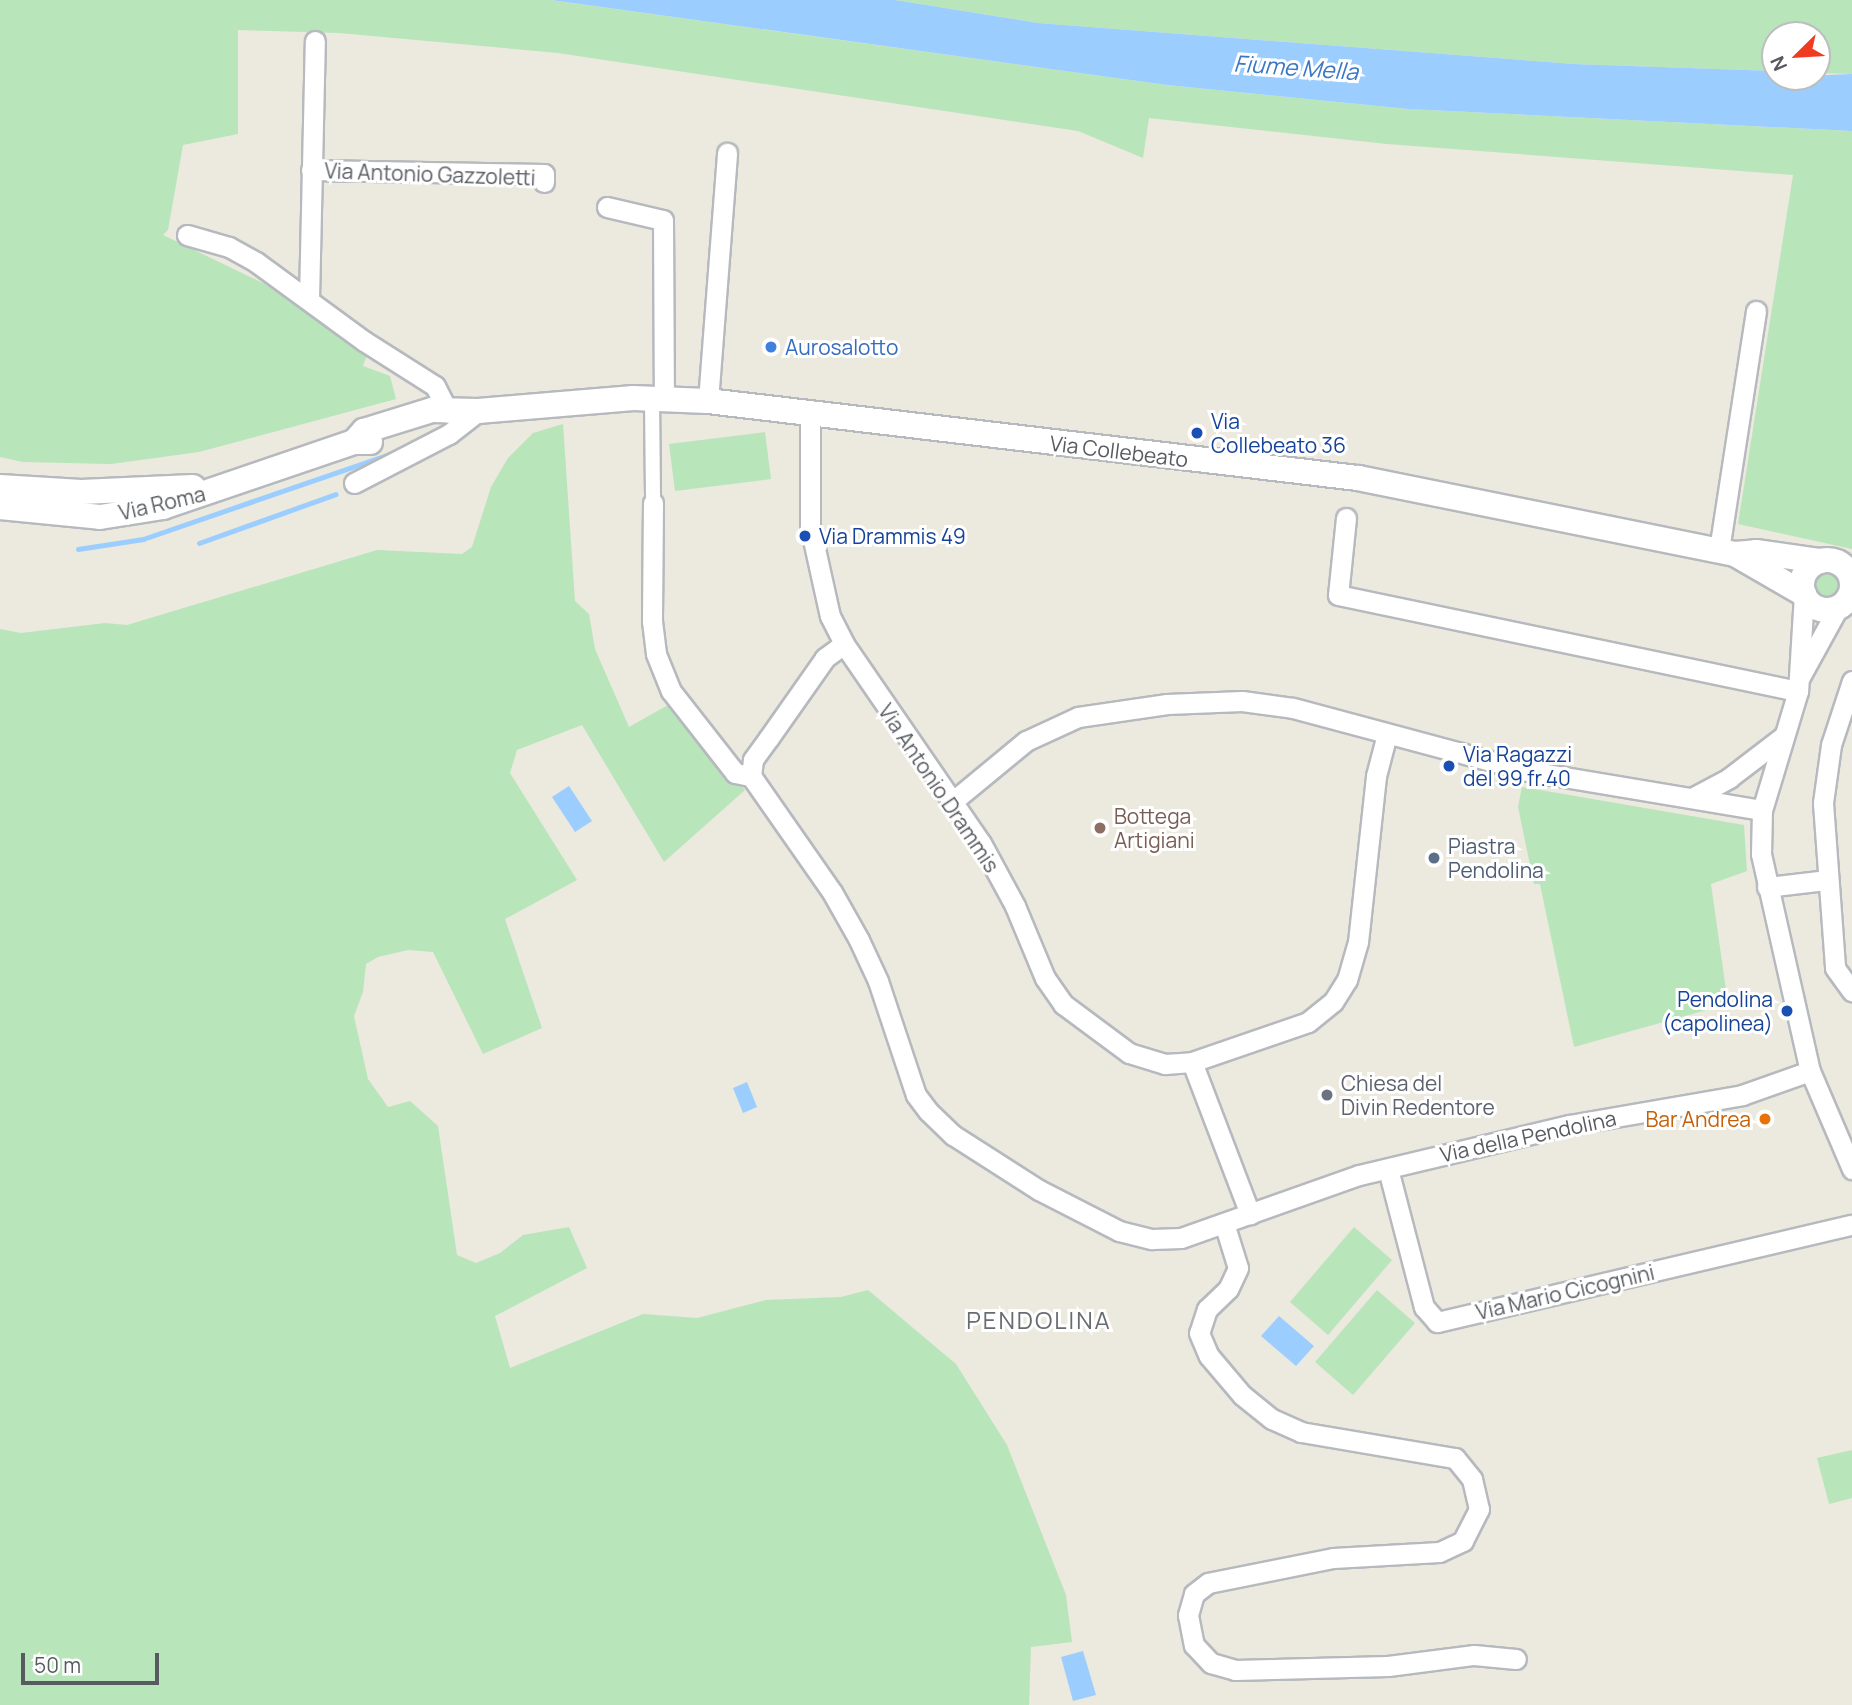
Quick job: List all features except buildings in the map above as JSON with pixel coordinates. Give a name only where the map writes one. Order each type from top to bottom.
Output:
[{"type":"street","name":"Via Antonio Gazzoletti","points":[[309,299],[315,41]]},
{"type":"street","points":[[708,401],[727,153]]},
{"type":"street","name":"Via Antonio Gazzoletti","points":[[311,170],[544,174],[544,182]]},
{"type":"street","points":[[607,207],[663,220],[653,503]]},
{"type":"street","points":[[187,235],[229,247],[309,299],[364,341],[435,386],[449,413]]},
{"type":"street","points":[[1727,552],[1756,311]]},
{"type":"street","name":"Via Collebeato","points":[[449,413],[658,399],[708,401],[1358,478],[1727,552],[1756,552],[1836,564]]},
{"type":"street","points":[[354,483],[449,435],[478,411]]},
{"type":"street","name":"Via Roma","points":[[0,507],[100,517],[163,507],[354,442],[368,443],[435,422],[449,413]]},
{"type":"street","name":"Via Antonio Drammis","points":[[810,415],[810,526],[830,615],[844,644],[987,853],[1045,978],[1063,1004],[1129,1054],[1165,1064],[1192,1062],[1308,1022],[1332,1002],[1347,980],[1358,942],[1376,776],[1387,734]]},
{"type":"street","name":"Via Roma","points":[[0,487],[105,491],[239,483]]},
{"type":"street","name":"Via della Pendolina","points":[[653,503],[652,621],[656,654],[671,691],[735,773],[751,776],[832,892],[878,981],[916,1095],[953,1135],[1039,1190],[1119,1231],[1152,1239],[1181,1238],[1388,1169],[1569,1125],[1742,1094],[1810,1071]]},
{"type":"street","points":[[1346,518],[1338,595],[1798,686]]},
{"type":"street","name":"Via Collebeato","points":[[1727,552],[1804,594]]},
{"type":"street","points":[[1798,686],[1845,605],[1852,580],[1836,564],[1807,570],[1798,686],[1762,810],[1761,854],[1810,1071],[1852,1169]]},
{"type":"street","points":[[1804,594],[1822,610],[1845,605]]},
{"type":"street","points":[[751,776],[753,760],[768,738],[825,658],[844,644]]},
{"type":"street","points":[[1852,681],[1831,745],[1823,803],[1835,968],[1843,985],[1852,991]]},
{"type":"street","points":[[952,802],[1026,741],[1078,717],[1167,704],[1242,701],[1293,708],[1528,771],[1762,810]]},
{"type":"street","points":[[1693,797],[1730,778],[1784,735]]},
{"type":"street","points":[[1767,887],[1827,880]]},
{"type":"street","points":[[1192,1062],[1250,1214]]},
{"type":"street","name":"Via Mario Cicognini","points":[[1388,1169],[1424,1307],[1437,1322],[1852,1225]]},
{"type":"street","points":[[1224,1223],[1238,1268],[1228,1289],[1207,1309],[1199,1332],[1209,1356],[1242,1395],[1272,1419],[1301,1432],[1455,1458],[1472,1479],[1479,1509],[1463,1541],[1439,1552],[1309,1561],[1208,1583],[1194,1594],[1188,1615],[1194,1645],[1211,1664],[1235,1670],[1388,1665],[1474,1655],[1516,1659]]},
{"type":"green space","points":[[0,0],[550,0],[1167,85],[1408,109],[1852,131],[1852,549],[1738,524],[1793,175],[1387,144],[1149,118],[1143,158],[1078,131],[558,53],[339,33],[238,30],[238,134],[183,145],[168,230],[163,235],[265,284],[367,355],[363,366],[390,376],[396,399],[199,452],[111,464],[23,462],[0,457]]},
{"type":"green space","points":[[895,0],[1852,0],[1852,74],[1831,73],[1831,21],[1761,21],[1761,71],[1574,64],[1038,23]]},
{"type":"green space","points":[[563,424],[575,601],[589,614],[595,649],[629,727],[684,696],[745,790],[664,862],[582,725],[517,750],[510,773],[577,880],[505,919],[542,1028],[483,1054],[433,952],[408,950],[378,957],[366,964],[363,992],[354,1016],[368,1079],[388,1107],[410,1101],[438,1126],[457,1255],[476,1263],[500,1253],[523,1235],[569,1227],[587,1268],[495,1316],[510,1368],[643,1314],[697,1318],[766,1300],[841,1297],[868,1290],[956,1364],[1007,1445],[1066,1595],[1072,1642],[1031,1647],[1029,1705],[0,1705],[0,629],[21,633],[105,623],[127,625],[377,550],[462,554],[472,547],[491,487],[508,458],[533,433]]},
{"type":"green space","points":[[765,432],[771,479],[675,491],[669,444]]},
{"type":"green space","points":[[1826,571],[1837,575],[1841,586],[1837,597],[1826,601],[1815,597],[1811,586],[1815,575]]},
{"type":"green space","points":[[1522,787],[1744,825],[1747,871],[1711,884],[1728,1004],[1574,1047],[1540,884],[1534,884],[1518,807]]},
{"type":"green space","points":[[1354,1227],[1392,1260],[1328,1335],[1290,1302]]},
{"type":"green space","points":[[1377,1290],[1415,1323],[1353,1395],[1315,1362]]},
{"type":"green space","points":[[1852,1450],[1852,1498],[1829,1504],[1817,1458]]},
{"type":"water","name":"Fiume Mella","points":[[551,0],[895,0],[1038,23],[1574,64],[1761,71],[1761,91],[1831,91],[1831,75],[1852,74],[1852,131],[1408,109],[1167,85]]},
{"type":"water","points":[[569,786],[592,821],[575,832],[552,797]]},
{"type":"water","points":[[747,1082],[757,1107],[743,1113],[733,1088]]},
{"type":"water","points":[[1279,1316],[1314,1346],[1296,1366],[1261,1336]]},
{"type":"water","points":[[1083,1651],[1096,1695],[1073,1701],[1061,1657]]},
{"type":"waterway","points":[[78,549],[143,539],[393,453]]},
{"type":"waterway","points":[[199,543],[336,494]]},
{"type":"place","name":"Aurosalotto","points":[[771,347]]},
{"type":"place","name":"Via Collebeato 36","points":[[1197,433]]},
{"type":"place","name":"Via Drammis 49","points":[[805,536]]},
{"type":"place","name":"Via Ragazzi del 99 fr.40","points":[[1449,766]]},
{"type":"place","name":"Bottega Artigiani","points":[[1100,828]]},
{"type":"place","name":"Piastra Pendolina","points":[[1434,858]]},
{"type":"place","name":"Pendolina (capolinea)","points":[[1787,1011]]},
{"type":"place","name":"Chiesa del Divin Redentore","points":[[1327,1095]]},
{"type":"place","name":"Bar Andrea","points":[[1765,1119]]},
{"type":"district","name":"PENDOLINA","points":[[1039,1320]]}]
